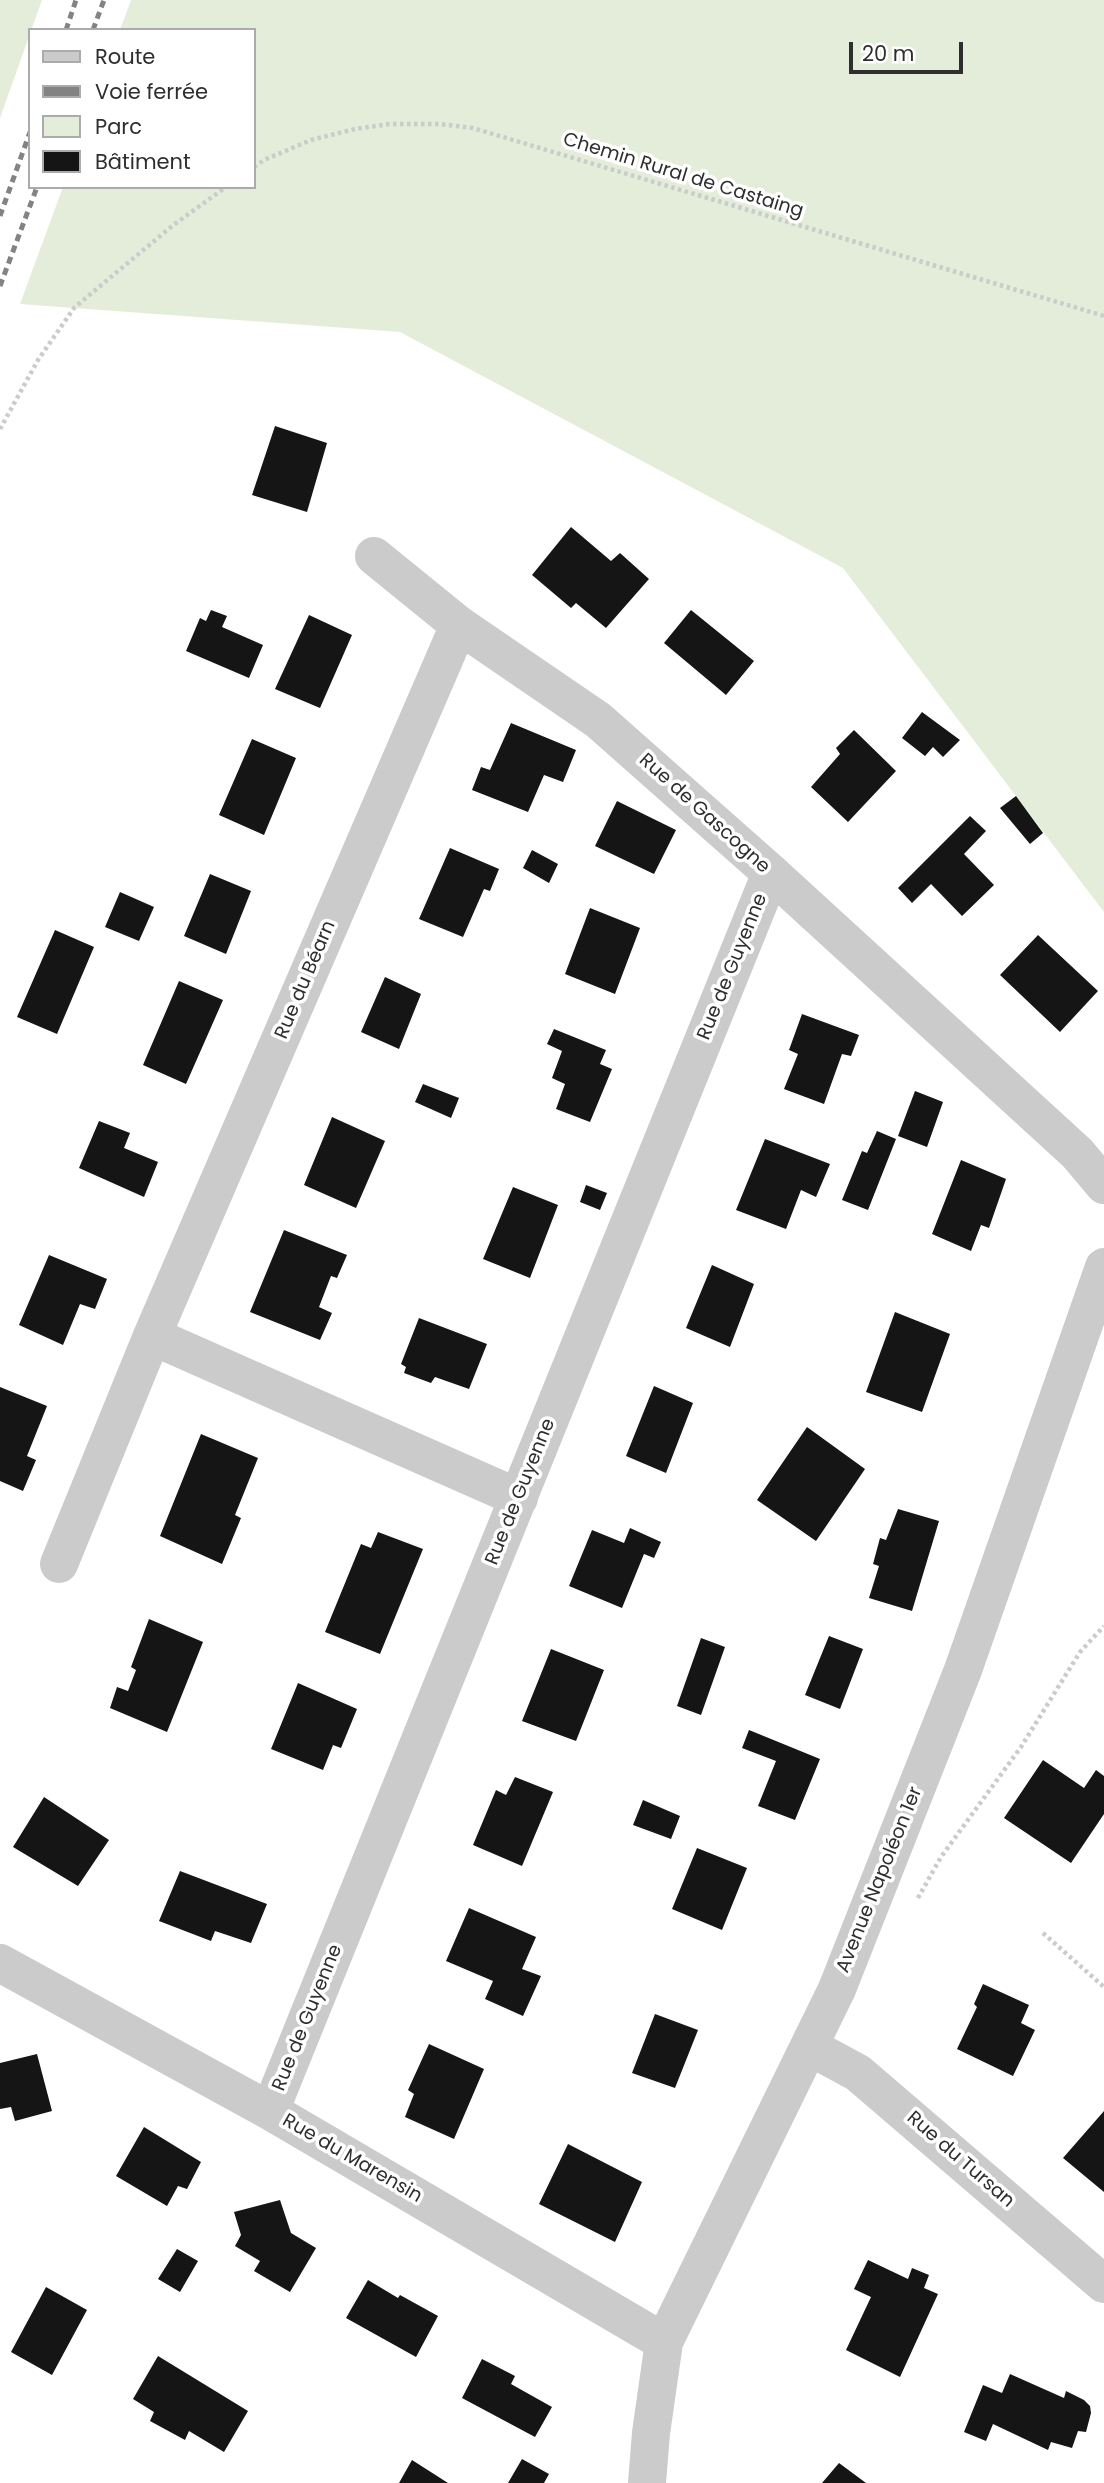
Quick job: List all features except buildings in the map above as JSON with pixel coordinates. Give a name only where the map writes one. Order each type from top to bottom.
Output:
[{"type":"street","name":"Rue de Gascogne","points":[[374,556],[459,625],[598,720],[771,873],[1077,1153],[1104,1185]]},
{"type":"street","name":"Rue du Béarn","points":[[59,1564],[152,1336],[459,625]]},
{"type":"street","name":"Rue de Guyenne","points":[[270,2111],[771,873]]},
{"type":"street","name":"Avenue Napoléon 1er","points":[[648,2483],[650,2433],[664,2342],[837,1989],[963,1670],[1104,1266]]},
{"type":"street","points":[[152,1336],[519,1499]]},
{"type":"street","name":"Rue du Marensin","points":[[0,1963],[270,2111],[664,2342]]},
{"type":"street","name":"Rue du Tursan","points":[[810,2047],[858,2073],[1104,2284]]},
{"type":"path","name":"Chemin Rural de Castaing","points":[[256,166],[311,140],[355,129],[390,124],[440,124],[473,128],[1104,316]]},
{"type":"path","points":[[0,429],[38,360],[74,308],[172,226],[223,189]]},
{"type":"path","points":[[918,1898],[941,1857],[1021,1747],[1080,1652],[1104,1626]]},
{"type":"path","points":[[1042,1933],[1104,1987]]},
{"type":"green space","points":[[0,0],[42,0],[32,28],[28,28],[28,39],[0,118]]},
{"type":"green space","points":[[131,0],[1104,0],[1104,912],[843,568],[400,332],[20,304],[62,189],[256,189],[256,28],[121,28]]},
{"type":"railway","points":[[67,28],[76,0]]},
{"type":"railway","points":[[94,28],[104,0]]},
{"type":"railway","points":[[0,216],[28,138]]},
{"type":"railway","points":[[0,286],[36,189]]}]
